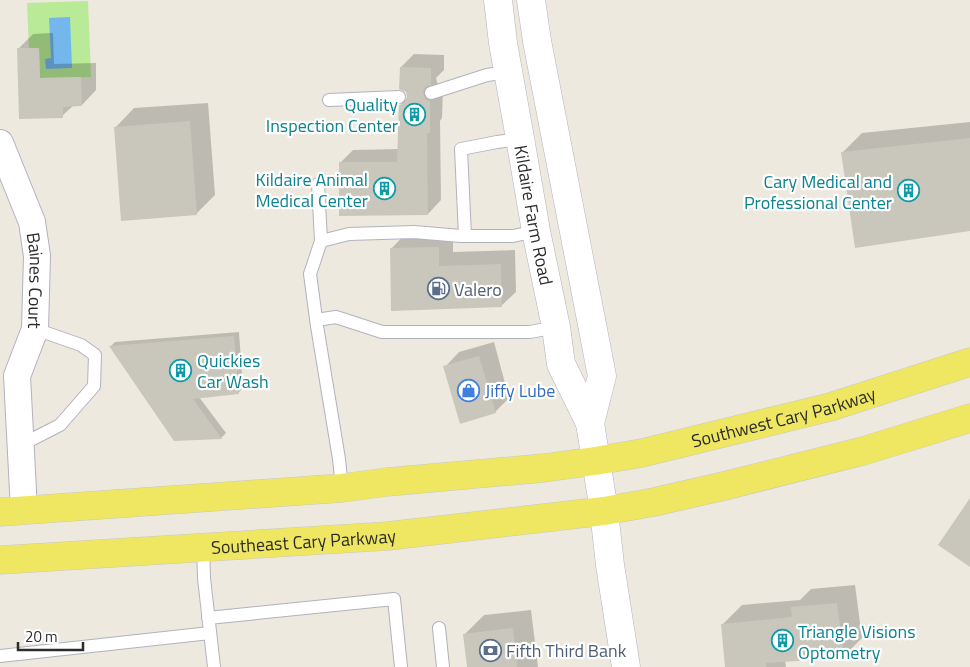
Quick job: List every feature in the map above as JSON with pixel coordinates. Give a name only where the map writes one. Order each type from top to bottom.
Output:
[{"type":"main road","name":"Kildaire Farm Road","points":[[498,0],[508,72],[536,231],[556,327],[561,364],[590,423],[626,667]]},
{"type":"main road","name":"Kildaire Farm Road","points":[[531,0],[544,80],[602,376],[590,423]]},
{"type":"main road","name":"Southwest Cary Parkway","points":[[595,461],[642,453],[830,407],[970,362]]},
{"type":"main road","points":[[604,511],[698,492],[854,454],[970,418]]},
{"type":"main road","points":[[12,511],[342,488],[387,482],[544,468],[595,461]]},
{"type":"main road","name":"Southeast Cary Parkway","points":[[0,560],[388,536],[604,511]]},
{"type":"street","name":"Baines Court","points":[[0,143],[32,222],[37,256],[35,329],[17,376],[21,445],[12,511]]},
{"type":"lane","points":[[431,93],[487,75],[508,72]]},
{"type":"lane","points":[[329,100],[399,97]]},
{"type":"lane","points":[[465,236],[461,149],[520,139]]},
{"type":"lane","points":[[318,184],[321,241],[310,274],[342,488]]},
{"type":"lane","points":[[321,241],[349,234],[414,232],[465,236],[513,236],[536,231]]},
{"type":"lane","points":[[316,320],[336,317],[382,332],[530,332],[556,327]]},
{"type":"lane","points":[[21,445],[60,425],[94,386],[95,355],[81,345],[35,329]]},
{"type":"lane","points":[[203,548],[214,667]]},
{"type":"lane","points":[[208,618],[394,599],[401,667]]},
{"type":"lane","points":[[439,628],[443,667]]},
{"type":"lane","points":[[0,656],[210,633]]},
{"type":"green space","points":[[88,1],[91,77],[40,78],[39,48],[29,48],[27,3]]},
{"type":"water","points":[[70,17],[72,68],[46,69],[45,59],[51,58],[49,18]]},
{"type":"building","points":[[17,48],[39,48],[40,78],[81,77],[82,106],[63,107],[63,118],[19,119]]},
{"type":"building","name":"Kildaire Animal Medical Center","points":[[400,67],[431,68],[431,85],[425,87],[423,92],[425,99],[430,101],[430,133],[427,133],[428,215],[339,216],[339,162],[397,162],[399,105],[404,104],[407,97],[406,92],[399,89]]},
{"type":"building","points":[[190,121],[197,215],[121,221],[114,127]]},
{"type":"building","name":"Cary Medical and Professional Center","points":[[970,138],[970,231],[855,248],[841,152]]},
{"type":"building","points":[[439,247],[439,266],[501,264],[502,307],[391,311],[390,248]]},
{"type":"building","name":"Quickies Car Wash","points":[[234,336],[239,394],[193,399],[222,439],[174,441],[109,346]]},
{"type":"building","name":"Jiffy Lube","points":[[479,356],[496,413],[460,424],[443,366]]},
{"type":"building","points":[[970,498],[970,567],[938,545]]},
{"type":"building","name":"Triangle Visions Optometry","points":[[837,603],[844,658],[766,663],[766,667],[725,667],[721,624],[792,617],[791,607]]},
{"type":"building","name":"Fifth Third Bank","points":[[513,628],[517,667],[467,667],[463,634]]},
{"type":"place","name":"Quality Inspection Center","points":[[414,114]]},
{"type":"place","name":"Kildaire Animal Medical Center","points":[[384,189]]},
{"type":"place","name":"Cary Medical and Professional Center","points":[[908,191]]},
{"type":"place","name":"Valero","points":[[438,289]]},
{"type":"place","name":"Quickies Car Wash","points":[[181,370]]},
{"type":"place","name":"Jiffy Lube","points":[[469,390]]},
{"type":"place","name":"Triangle Visions Optometry","points":[[782,641]]},
{"type":"place","name":"Fifth Third Bank","points":[[490,650]]}]
